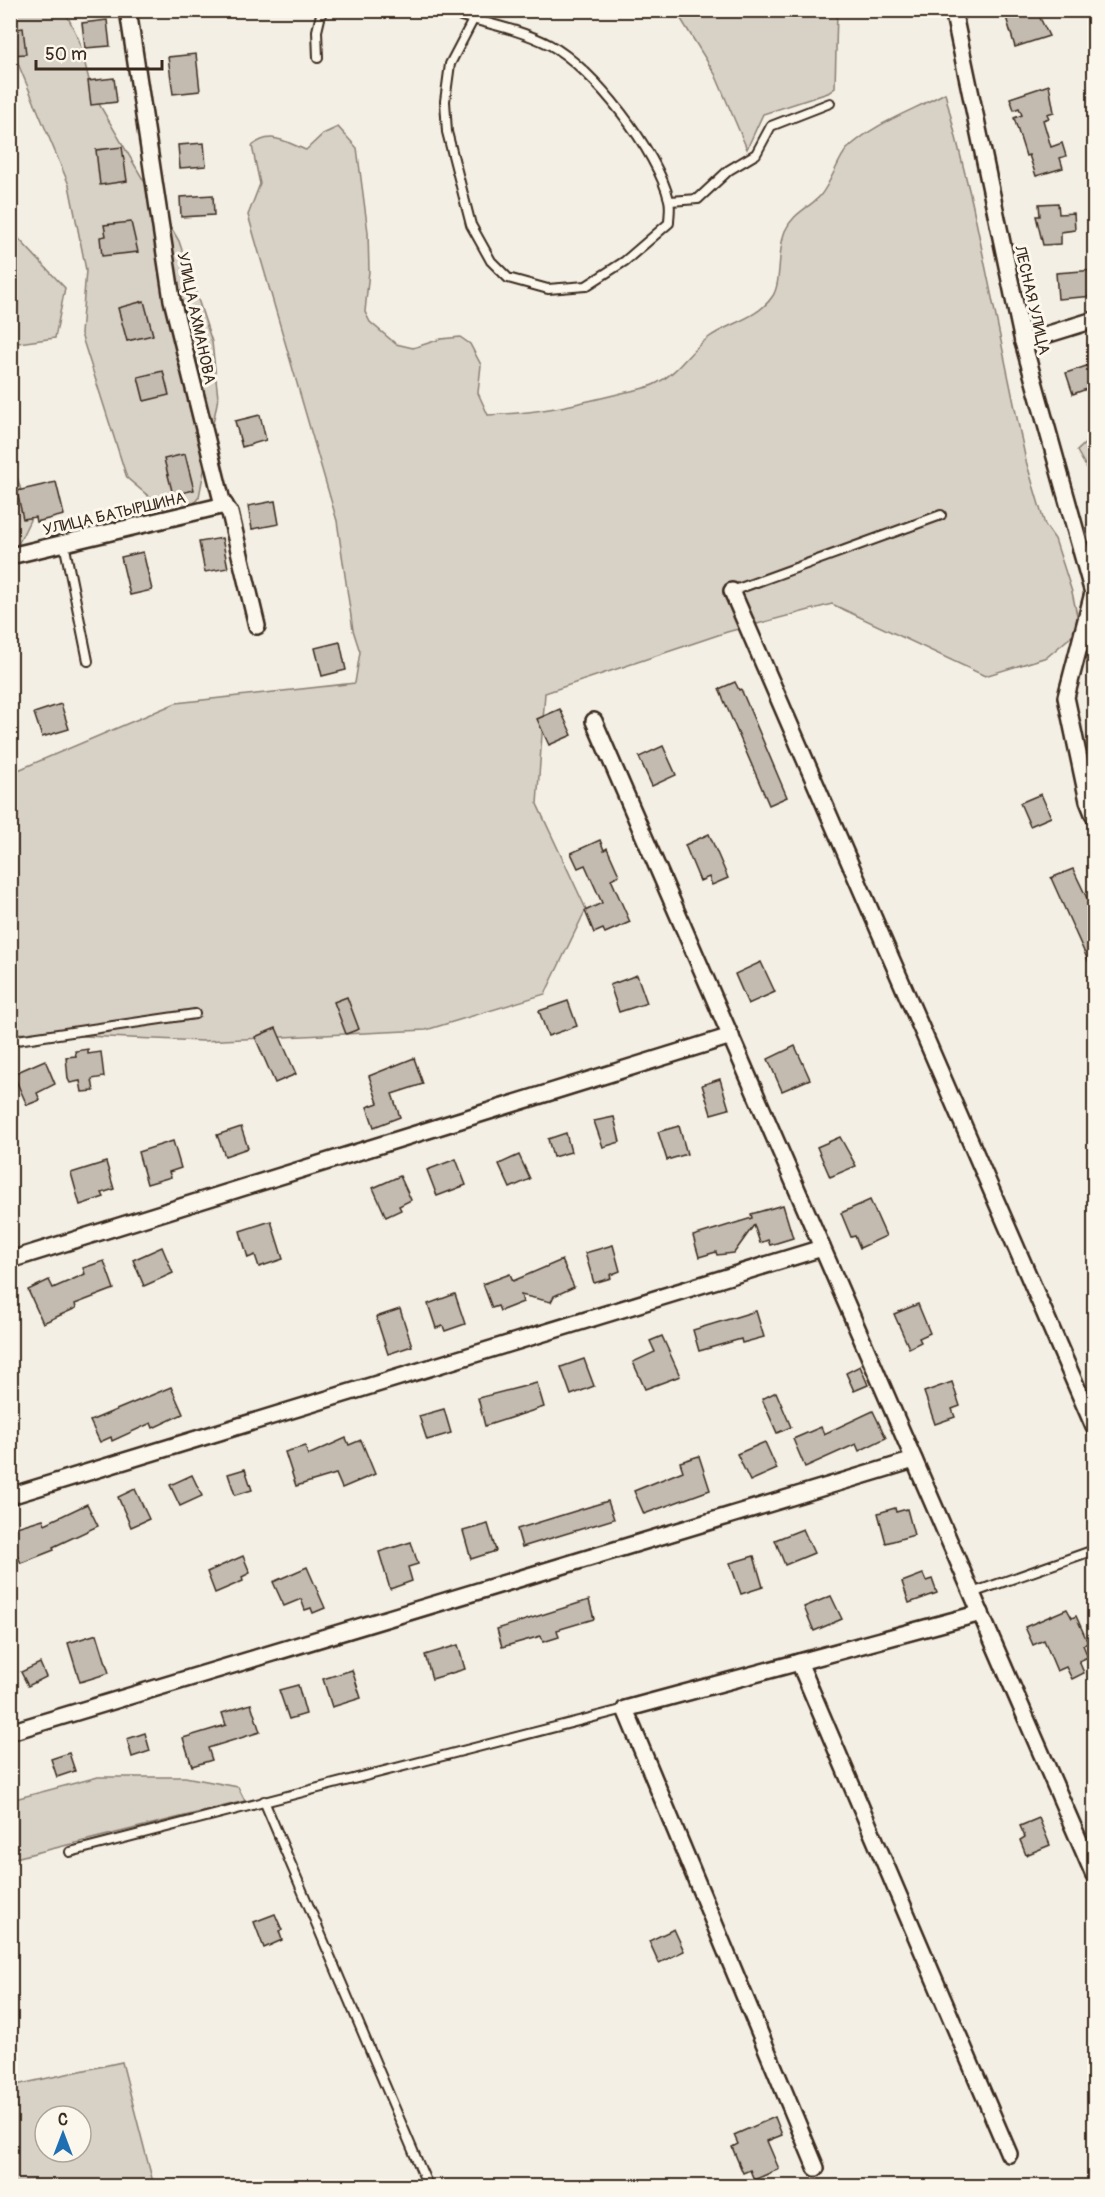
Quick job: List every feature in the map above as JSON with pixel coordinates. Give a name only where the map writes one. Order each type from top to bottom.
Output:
[{"type":"street","name":"УЛИЦА АХМАНОВА","points":[[128,10],[172,300],[225,505],[230,513],[256,626]]},
{"type":"street","name":"ЛЕСНАЯ УЛИЦА","points":[[953,10],[1023,342],[1094,593]]},
{"type":"street","points":[[1023,342],[1095,320]]},
{"type":"street","name":"УЛИЦА БАТЫРШИНА","points":[[10,556],[225,505]]},
{"type":"street","points":[[732,591],[1095,1426]]},
{"type":"street","points":[[1094,593],[1066,697],[1088,801],[1095,816]]},
{"type":"street","points":[[594,721],[1095,1875]]},
{"type":"street","points":[[10,1260],[731,1036]]},
{"type":"street","points":[[10,1496],[822,1248]]},
{"type":"street","points":[[10,1732],[914,1460]]},
{"type":"street","points":[[816,2168],[625,1709],[981,1613]]},
{"type":"street","points":[[799,1662],[1009,2154]]},
{"type":"lane","points":[[318,58],[316,31],[322,10]]},
{"type":"lane","points":[[440,10],[473,21],[507,26],[551,46],[590,74],[621,113],[655,165],[670,201],[669,223],[625,261],[586,286],[548,290],[508,278],[491,261],[471,225],[447,132],[445,101],[450,64],[473,21]]},
{"type":"lane","points":[[670,201],[698,199],[729,170],[756,154],[771,126],[830,103]]},
{"type":"lane","points":[[732,591],[941,515]]},
{"type":"lane","points":[[64,543],[88,661]]},
{"type":"lane","points":[[10,1041],[195,1014]]},
{"type":"lane","points":[[972,1593],[1095,1550]]},
{"type":"lane","points":[[70,1852],[625,1709]]},
{"type":"lane","points":[[264,1802],[428,2187]]},
{"type":"shaded area","points":[[17,11],[65,11],[79,40],[92,92],[179,241],[212,342],[218,398],[199,497],[179,522],[127,478],[81,334],[86,270],[69,185],[11,47]]},
{"type":"shaded area","points":[[676,11],[837,11],[835,88],[828,93],[763,114],[747,149],[715,74]]},
{"type":"shaded area","points":[[945,93],[972,202],[1026,461],[1045,525],[1055,539],[1072,592],[1080,629],[1047,657],[985,676],[832,604],[727,632],[545,693],[537,804],[586,909],[545,994],[426,1030],[203,1041],[11,1033],[11,773],[176,703],[355,683],[360,652],[353,630],[337,521],[248,215],[260,184],[252,146],[259,141],[272,138],[306,150],[323,134],[338,127],[357,148],[368,232],[369,271],[365,312],[370,322],[396,344],[413,348],[441,339],[460,337],[470,344],[481,365],[478,393],[488,415],[506,414],[539,411],[643,389],[671,374],[708,338],[758,311],[775,291],[781,248],[788,225],[820,196],[847,149],[882,124]]},
{"type":"shaded area","points":[[19,239],[65,288],[55,338],[11,344],[11,241]]},
{"type":"shaded area","points":[[1094,435],[1094,481],[1077,451]]},
{"type":"shaded area","points":[[10,454],[30,520],[13,555],[10,553]]},
{"type":"shaded area","points":[[98,1777],[185,1777],[238,1787],[245,1801],[11,1859],[11,1800]]},
{"type":"shaded area","points":[[122,2062],[154,2186],[11,2186],[11,2086]]},
{"type":"building","points":[[1029,10],[1030,14],[1037,12],[1049,36],[1015,47],[1006,17]]},
{"type":"building","points":[[107,20],[110,46],[85,48],[82,23]]},
{"type":"building","points":[[23,28],[26,54],[10,55],[10,30]]},
{"type":"building","points":[[196,54],[200,91],[173,94],[168,57]]},
{"type":"building","points":[[114,78],[117,102],[91,105],[88,81]]},
{"type":"building","points":[[1049,85],[1054,112],[1047,114],[1049,118],[1043,120],[1051,147],[1062,143],[1066,156],[1060,158],[1063,168],[1036,176],[1029,155],[1026,156],[1014,118],[1022,115],[1019,108],[1014,110],[1010,98]]},
{"type":"building","points":[[204,143],[206,166],[180,168],[178,145]]},
{"type":"building","points":[[122,147],[127,181],[100,185],[96,150]]},
{"type":"building","points":[[213,195],[214,215],[181,217],[180,197]]},
{"type":"building","points":[[1058,203],[1059,214],[1074,213],[1075,230],[1061,232],[1061,244],[1043,245],[1036,216],[1040,216],[1039,204]]},
{"type":"building","points":[[131,222],[138,252],[102,256],[100,237],[106,236],[104,225]]},
{"type":"building","points":[[1095,270],[1095,296],[1058,299],[1056,273]]},
{"type":"building","points":[[144,301],[153,335],[127,341],[118,308]]},
{"type":"building","points":[[1095,363],[1095,386],[1073,394],[1066,373]]},
{"type":"building","points":[[163,371],[169,395],[144,401],[138,377]]},
{"type":"building","points":[[260,415],[266,440],[242,447],[235,421]]},
{"type":"building","points":[[185,454],[194,490],[173,495],[164,459]]},
{"type":"building","points":[[56,482],[64,515],[36,522],[35,517],[23,519],[17,491]]},
{"type":"building","points":[[275,501],[279,524],[252,529],[248,506]]},
{"type":"building","points":[[222,538],[228,568],[205,572],[199,542]]},
{"type":"building","points":[[143,552],[152,590],[130,595],[121,557]]},
{"type":"building","points":[[340,642],[346,670],[322,676],[315,648]]},
{"type":"building","points":[[735,682],[739,690],[741,689],[787,797],[769,805],[719,689]]},
{"type":"building","points":[[61,704],[69,729],[42,737],[34,713]]},
{"type":"building","points":[[560,709],[572,735],[549,745],[537,719]]},
{"type":"building","points":[[663,746],[676,775],[652,786],[639,757]]},
{"type":"building","points":[[1041,794],[1051,817],[1030,826],[1020,803]]},
{"type":"building","points":[[709,834],[728,878],[712,885],[709,877],[700,881],[685,845]]},
{"type":"building","points":[[600,840],[604,850],[607,848],[619,875],[611,879],[630,922],[605,933],[603,929],[594,933],[585,911],[602,903],[585,865],[578,868],[571,853]]},
{"type":"building","points":[[1073,869],[1095,915],[1095,976],[1051,878]]},
{"type":"building","points":[[761,962],[775,992],[748,1004],[735,974]]},
{"type":"building","points":[[637,975],[647,1003],[619,1012],[610,985]]},
{"type":"building","points":[[347,997],[359,1029],[346,1034],[334,1002]]},
{"type":"building","points":[[568,1001],[577,1026],[548,1036],[539,1011]]},
{"type":"building","points":[[276,1028],[296,1074],[275,1083],[255,1037]]},
{"type":"building","points":[[795,1046],[810,1079],[782,1091],[768,1059]]},
{"type":"building","points":[[88,1049],[88,1054],[101,1052],[104,1077],[92,1079],[94,1091],[82,1092],[80,1081],[70,1083],[68,1079],[66,1057],[76,1056],[75,1051]]},
{"type":"building","points":[[414,1058],[423,1084],[392,1094],[400,1117],[374,1127],[367,1107],[378,1103],[369,1076]]},
{"type":"building","points":[[45,1060],[55,1084],[37,1093],[40,1100],[27,1105],[13,1074]]},
{"type":"building","points":[[720,1079],[729,1109],[711,1114],[702,1085]]},
{"type":"building","points":[[614,1117],[620,1142],[603,1147],[594,1121]]},
{"type":"building","points":[[679,1126],[687,1154],[667,1160],[658,1132]]},
{"type":"building","points":[[241,1127],[248,1148],[225,1156],[217,1135]]},
{"type":"building","points":[[566,1133],[571,1152],[553,1157],[548,1139]]},
{"type":"building","points":[[840,1137],[856,1166],[830,1177],[817,1147]]},
{"type":"building","points":[[173,1141],[181,1168],[169,1172],[171,1177],[147,1184],[138,1152]]},
{"type":"building","points":[[519,1155],[530,1179],[510,1188],[499,1164]]},
{"type":"building","points":[[456,1159],[466,1185],[437,1196],[427,1170]]},
{"type":"building","points":[[106,1162],[114,1189],[102,1193],[104,1197],[80,1205],[71,1173]]},
{"type":"building","points":[[400,1176],[411,1200],[399,1206],[401,1210],[386,1217],[373,1188]]},
{"type":"building","points":[[870,1200],[886,1236],[860,1248],[855,1236],[851,1237],[841,1213]]},
{"type":"building","points":[[783,1205],[793,1238],[770,1245],[768,1240],[760,1243],[754,1225],[734,1253],[717,1255],[716,1252],[699,1257],[693,1236],[752,1218],[751,1214]]},
{"type":"building","points":[[271,1221],[283,1259],[259,1267],[255,1255],[248,1258],[240,1231]]},
{"type":"building","points":[[613,1245],[620,1271],[610,1275],[611,1278],[594,1283],[585,1253]]},
{"type":"building","points":[[162,1247],[173,1273],[144,1286],[133,1260]]},
{"type":"building","points":[[562,1260],[574,1287],[554,1296],[551,1302],[521,1295],[523,1302],[500,1311],[498,1306],[492,1308],[483,1284],[510,1274],[513,1281]]},
{"type":"building","points":[[104,1261],[114,1289],[75,1304],[76,1308],[43,1323],[28,1290],[49,1280],[53,1288],[85,1274],[83,1268]]},
{"type":"building","points":[[455,1294],[465,1324],[445,1331],[443,1326],[436,1328],[428,1304]]},
{"type":"building","points":[[918,1304],[930,1333],[919,1338],[921,1342],[909,1348],[894,1314]]},
{"type":"building","points":[[400,1309],[412,1346],[388,1354],[376,1317]]},
{"type":"building","points":[[756,1311],[764,1337],[742,1343],[741,1339],[699,1351],[693,1330]]},
{"type":"building","points":[[662,1336],[680,1376],[645,1389],[633,1362],[655,1352],[650,1341]]},
{"type":"building","points":[[584,1359],[594,1386],[571,1395],[561,1367]]},
{"type":"building","points":[[860,1366],[868,1385],[854,1391],[846,1373]]},
{"type":"building","points":[[952,1382],[960,1406],[952,1409],[955,1417],[935,1424],[924,1392]]},
{"type":"building","points":[[537,1383],[544,1407],[485,1426],[478,1398]]},
{"type":"building","points":[[171,1387],[183,1414],[153,1428],[151,1423],[112,1441],[111,1437],[100,1442],[90,1421]]},
{"type":"building","points":[[776,1392],[791,1427],[777,1433],[762,1399]]},
{"type":"building","points":[[444,1409],[451,1433],[427,1440],[419,1416]]},
{"type":"building","points":[[873,1411],[886,1438],[859,1451],[856,1444],[805,1467],[793,1439],[821,1427],[824,1434]]},
{"type":"building","points":[[346,1438],[349,1445],[361,1440],[375,1474],[342,1488],[336,1474],[296,1486],[285,1452],[305,1446],[308,1455]]},
{"type":"building","points":[[765,1442],[777,1469],[750,1481],[737,1454]]},
{"type":"building","points":[[699,1456],[710,1490],[644,1514],[634,1491],[683,1471],[680,1462]]},
{"type":"building","points":[[245,1469],[252,1490],[235,1495],[228,1474]]},
{"type":"building","points":[[192,1475],[202,1496],[180,1506],[170,1485]]},
{"type":"building","points":[[135,1489],[149,1519],[131,1527],[118,1497]]},
{"type":"building","points":[[608,1501],[614,1519],[522,1547],[517,1529]]},
{"type":"building","points":[[87,1504],[98,1526],[53,1547],[54,1550],[21,1563],[10,1539],[10,1529],[43,1519],[45,1524]]},
{"type":"building","points":[[895,1508],[896,1512],[907,1509],[914,1535],[886,1543],[878,1513]]},
{"type":"building","points":[[488,1524],[496,1551],[471,1559],[463,1531]]},
{"type":"building","points":[[803,1529],[814,1553],[785,1565],[775,1540]]},
{"type":"building","points":[[411,1542],[418,1564],[408,1567],[412,1581],[390,1589],[379,1552]]},
{"type":"building","points":[[243,1556],[250,1573],[242,1577],[243,1581],[215,1593],[207,1572]]},
{"type":"building","points":[[754,1556],[763,1587],[741,1594],[730,1563]]},
{"type":"building","points":[[307,1567],[325,1608],[313,1613],[311,1608],[305,1610],[301,1599],[284,1606],[273,1582]]},
{"type":"building","points":[[923,1574],[926,1581],[932,1579],[937,1593],[909,1603],[902,1582]]},
{"type":"building","points":[[831,1596],[842,1619],[814,1631],[804,1607]]},
{"type":"building","points":[[589,1600],[594,1619],[557,1630],[559,1637],[543,1642],[541,1636],[502,1647],[497,1629]]},
{"type":"building","points":[[1067,1609],[1072,1618],[1076,1616],[1088,1643],[1083,1645],[1088,1657],[1079,1661],[1084,1673],[1072,1679],[1066,1667],[1057,1671],[1044,1640],[1033,1645],[1025,1627]]},
{"type":"building","points":[[97,1634],[109,1673],[80,1682],[68,1643]]},
{"type":"building","points":[[458,1645],[465,1669],[432,1679],[425,1655]]},
{"type":"building","points":[[40,1663],[46,1677],[28,1686],[21,1672]]},
{"type":"building","points":[[352,1670],[361,1698],[332,1707],[323,1679]]},
{"type":"building","points":[[298,1685],[306,1714],[289,1719],[279,1690]]},
{"type":"building","points":[[251,1704],[260,1732],[208,1748],[212,1760],[192,1766],[183,1738],[226,1725],[222,1713]]},
{"type":"building","points":[[145,1733],[150,1751],[132,1757],[127,1739]]},
{"type":"building","points":[[69,1753],[75,1771],[57,1777],[51,1759]]},
{"type":"building","points":[[1039,1818],[1050,1845],[1026,1855],[1020,1840],[1025,1837],[1020,1826]]},
{"type":"building","points":[[275,1914],[282,1930],[279,1931],[282,1940],[264,1948],[254,1922]]},
{"type":"building","points":[[674,1929],[684,1951],[659,1963],[649,1941]]},
{"type":"building","points":[[775,2117],[782,2135],[767,2141],[779,2169],[754,2180],[750,2170],[743,2173],[732,2147],[738,2144],[734,2135]]}]
